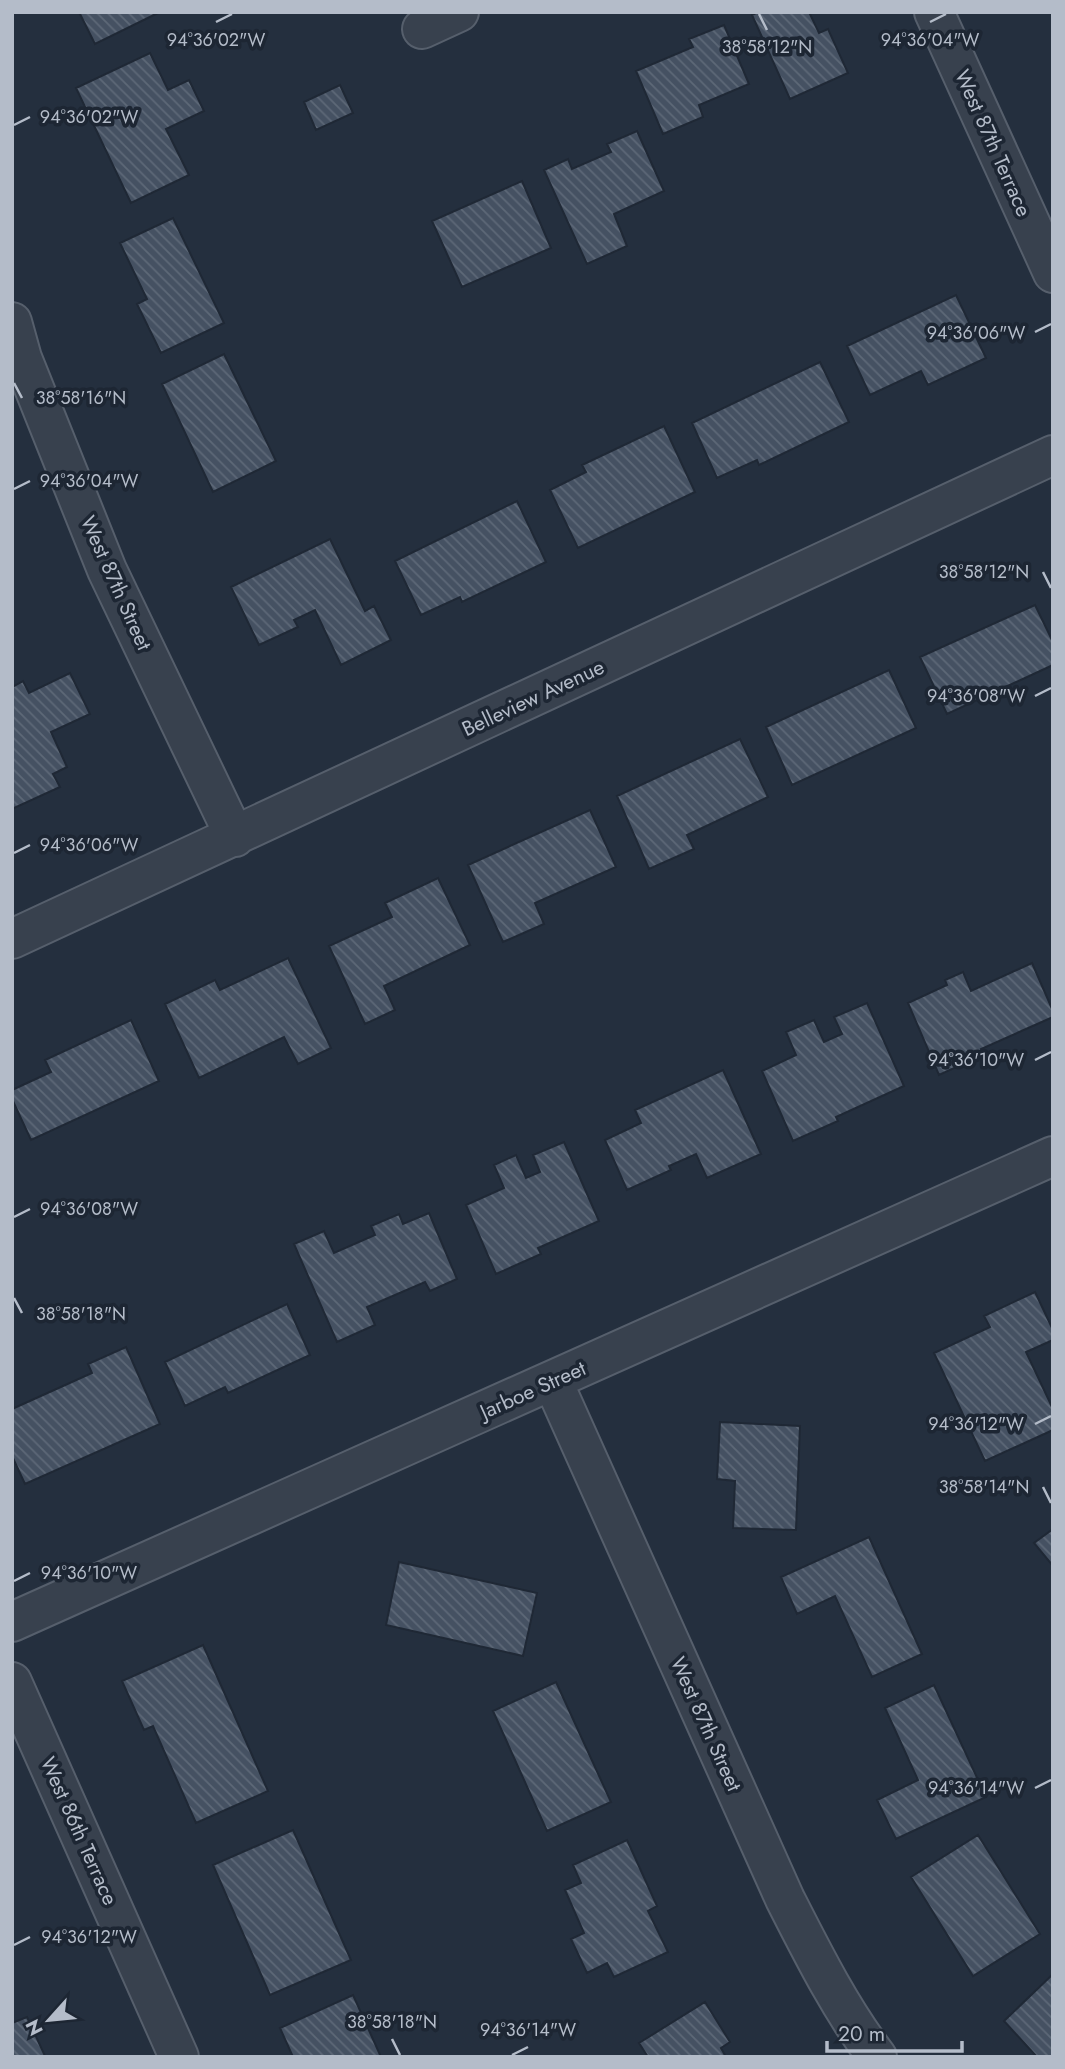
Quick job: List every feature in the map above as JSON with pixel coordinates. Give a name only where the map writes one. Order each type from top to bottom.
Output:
[{"type":"street","points":[[422,29],[459,12]]},
{"type":"street","name":"West 87th Terrace","points":[[934,12],[1053,273]]},
{"type":"street","name":"West 87th Street","points":[[12,322],[22,358],[107,570],[235,837]]},
{"type":"street","name":"Belleview Avenue","points":[[12,939],[1053,455]]},
{"type":"street","name":"Jarboe Street","points":[[12,1622],[1053,1156]]},
{"type":"street","name":"West 87th Street","points":[[552,1382],[785,1899],[818,1964],[859,2033],[877,2057]]},
{"type":"street","name":"West 86th Terrace","points":[[12,1682],[179,2057]]},
{"type":"building","points":[[79,12],[160,12],[95,44]]},
{"type":"building","points":[[758,12],[809,12],[819,33],[828,29],[848,73],[790,99],[752,15]]},
{"type":"building","points":[[724,25],[749,84],[699,105],[703,117],[663,134],[636,71],[693,47],[689,39]]},
{"type":"building","points":[[150,53],[168,90],[189,80],[204,111],[166,129],[189,175],[131,203],[76,88]]},
{"type":"building","points":[[340,85],[353,113],[316,130],[304,102]]},
{"type":"building","points":[[637,131],[664,191],[614,214],[627,246],[587,264],[544,170],[568,159],[572,169],[611,152],[607,144]]},
{"type":"building","points":[[522,181],[551,248],[462,287],[432,221]]},
{"type":"building","points":[[173,218],[224,323],[161,353],[137,304],[147,299],[120,243]]},
{"type":"building","points":[[956,295],[986,358],[928,385],[921,371],[870,395],[847,346]]},
{"type":"building","points":[[224,354],[276,461],[213,492],[162,384]]},
{"type":"building","points":[[820,362],[849,422],[759,465],[757,460],[717,478],[692,423]]},
{"type":"building","points":[[664,426],[695,492],[578,548],[550,490],[586,472],[582,465]]},
{"type":"building","points":[[517,501],[546,562],[462,602],[460,597],[421,615],[395,561]]},
{"type":"building","points":[[330,539],[365,611],[374,606],[391,640],[341,665],[315,610],[294,620],[298,627],[259,645],[231,587]]},
{"type":"building","points":[[1035,605],[1053,642],[1053,665],[947,714],[920,657]]},
{"type":"building","points":[[889,670],[916,728],[792,785],[766,727]]},
{"type":"building","points":[[70,673],[90,714],[51,732],[67,767],[53,774],[60,787],[12,809],[12,687],[23,681],[29,693]]},
{"type":"building","points":[[740,739],[768,797],[687,835],[694,849],[649,869],[617,796]]},
{"type":"building","points":[[590,810],[616,867],[535,903],[544,924],[503,942],[468,865]]},
{"type":"building","points":[[438,878],[470,945],[384,986],[395,1010],[365,1024],[329,946],[392,917],[385,903]]},
{"type":"building","points":[[288,958],[331,1048],[298,1064],[284,1037],[199,1078],[165,1004],[215,980],[220,990]]},
{"type":"building","points":[[1032,963],[1053,1011],[1053,1017],[981,1049],[983,1055],[939,1075],[908,1003],[947,985],[945,980],[963,972],[971,991]]},
{"type":"building","points":[[867,1003],[904,1086],[836,1117],[838,1121],[793,1141],[762,1071],[796,1055],[786,1032],[814,1020],[824,1042],[842,1034],[834,1017]]},
{"type":"building","points":[[131,1020],[159,1081],[31,1140],[12,1099],[12,1090],[51,1072],[45,1060]]},
{"type":"building","points":[[723,1070],[761,1154],[707,1178],[696,1154],[669,1166],[671,1170],[627,1190],[605,1140],[641,1123],[635,1110]]},
{"type":"building","points":[[564,1142],[599,1221],[538,1248],[541,1254],[496,1274],[466,1205],[504,1188],[494,1165],[516,1155],[526,1178],[540,1172],[533,1155]]},
{"type":"building","points":[[429,1213],[457,1279],[430,1291],[425,1282],[367,1307],[375,1325],[337,1342],[294,1244],[324,1231],[334,1253],[375,1235],[371,1226],[399,1214],[403,1224]]},
{"type":"building","points":[[1035,1292],[1053,1330],[1053,1340],[1026,1352],[1053,1409],[1053,1430],[985,1461],[934,1353],[990,1327],[984,1316]]},
{"type":"building","points":[[287,1304],[310,1355],[228,1393],[225,1387],[185,1406],[165,1362]]},
{"type":"building","points":[[126,1347],[160,1424],[25,1484],[12,1456],[12,1409],[92,1373],[88,1364]]},
{"type":"building","points":[[720,1422],[800,1426],[796,1530],[733,1528],[735,1481],[717,1479]]},
{"type":"building","points":[[1053,1529],[1053,1566],[1034,1543]]},
{"type":"building","points":[[869,1537],[922,1654],[872,1677],[835,1596],[797,1614],[781,1577]]},
{"type":"building","points":[[399,1562],[537,1593],[523,1656],[386,1625]]},
{"type":"building","points":[[203,1645],[268,1791],[196,1823],[153,1726],[144,1730],[122,1681]]},
{"type":"building","points":[[556,1682],[611,1802],[547,1831],[493,1711]]},
{"type":"building","points":[[934,1685],[986,1797],[896,1839],[877,1800],[918,1780],[885,1708]]},
{"type":"building","points":[[293,1830],[351,1960],[270,1995],[213,1865]]},
{"type":"building","points":[[978,1835],[1040,1934],[973,1976],[911,1877]]},
{"type":"building","points":[[627,1840],[657,1906],[648,1911],[668,1952],[614,1977],[607,1963],[587,1973],[571,1939],[584,1933],[565,1890],[581,1883],[573,1865]]},
{"type":"building","points":[[1053,1974],[1053,2057],[1037,2057],[1004,2021]]},
{"type":"building","points":[[353,1995],[381,2057],[293,2057],[280,2028]]},
{"type":"building","points":[[705,2002],[730,2042],[721,2048],[726,2057],[648,2057],[639,2043]]},
{"type":"building","points":[[27,2017],[44,2057],[12,2057],[12,2023]]}]
